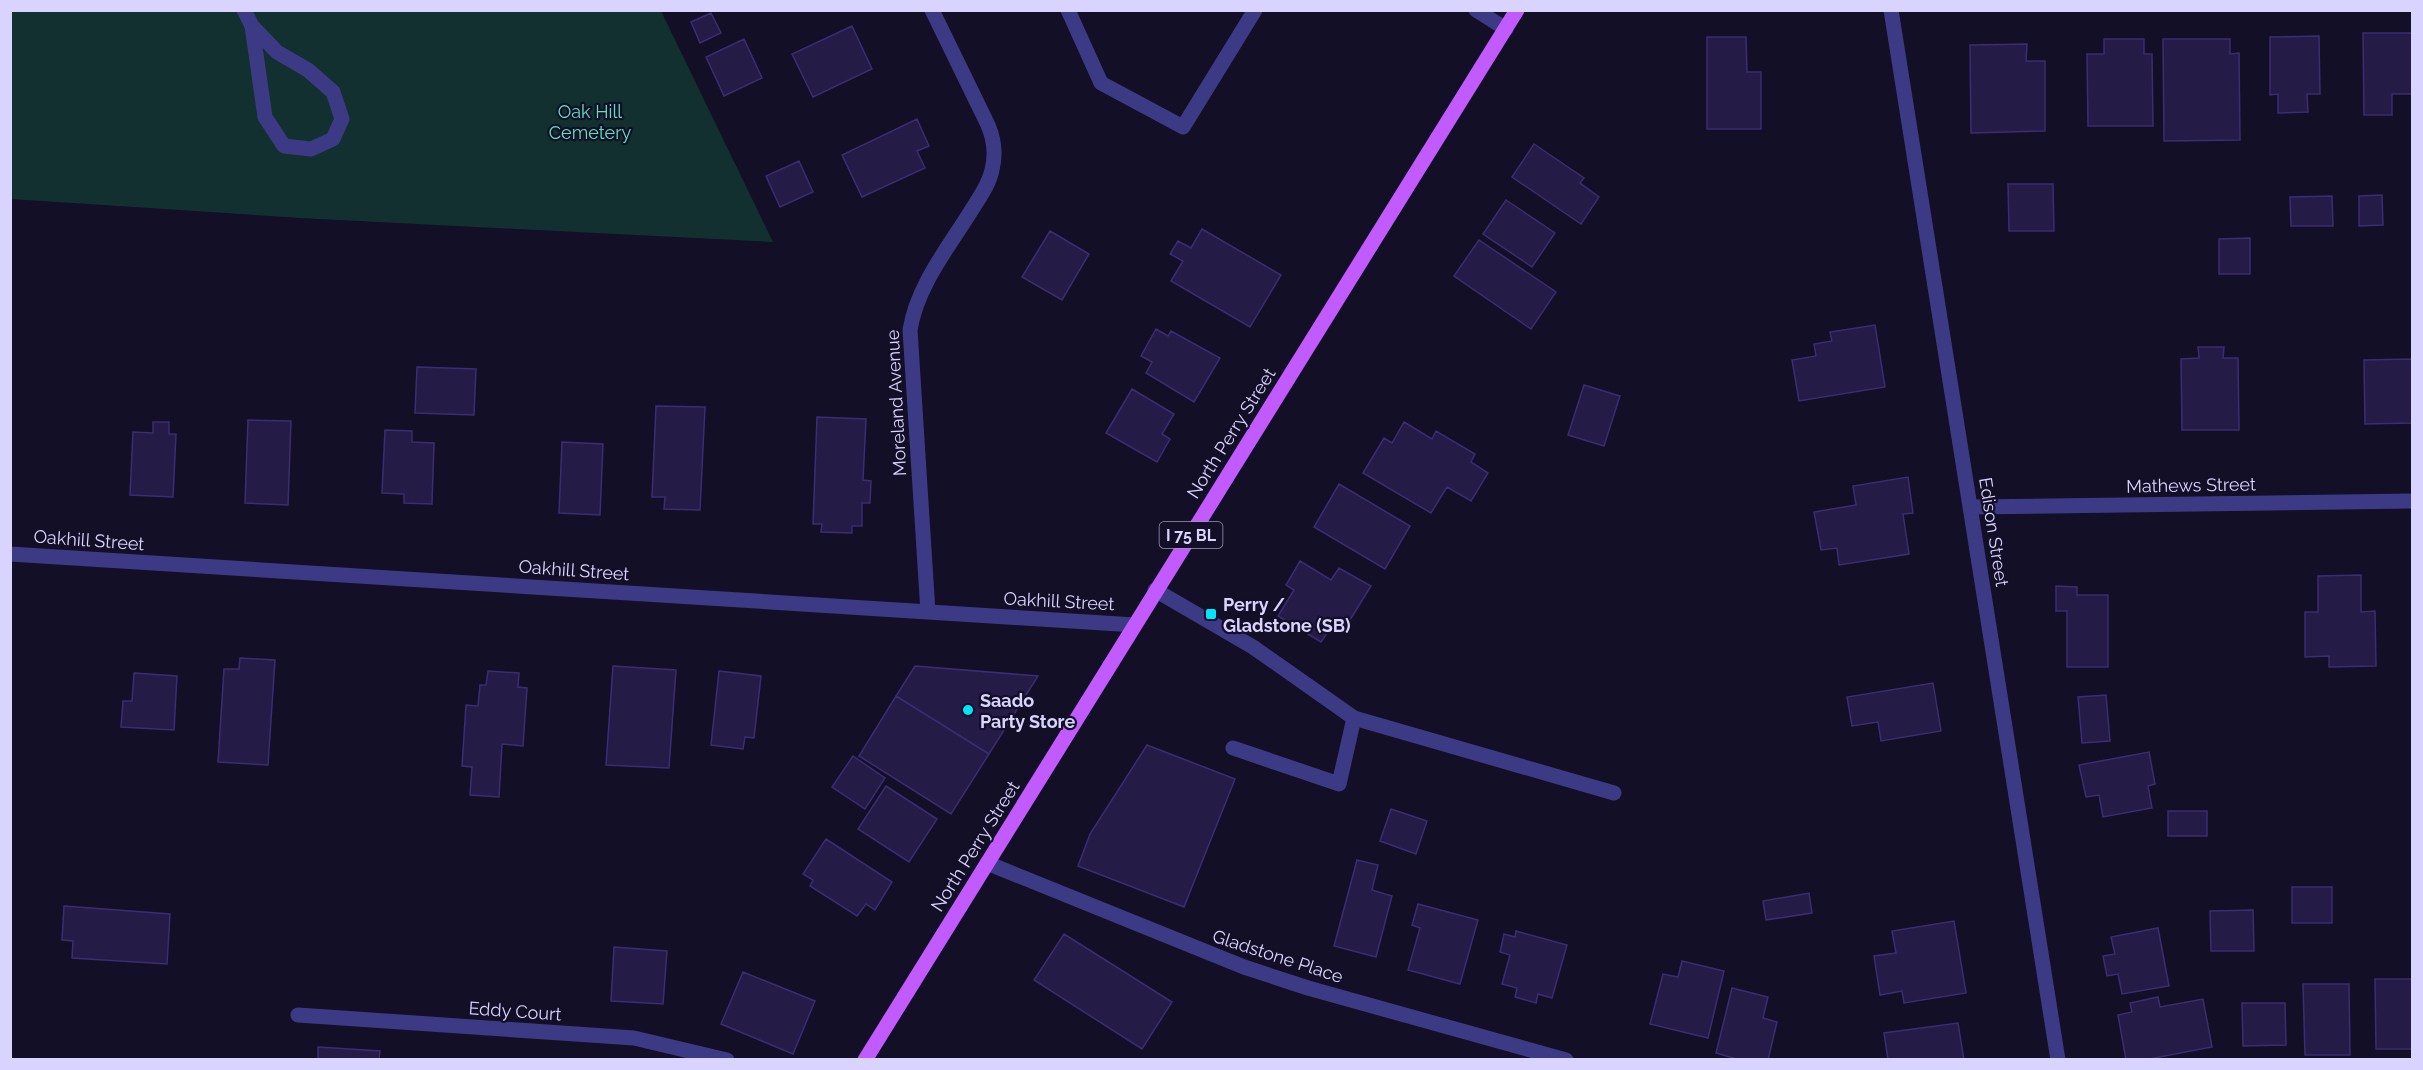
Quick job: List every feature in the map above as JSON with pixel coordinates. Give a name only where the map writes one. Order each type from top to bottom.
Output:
[{"type":"main road","name":"North Perry Street","points":[[865,1059],[1517,10]]},
{"type":"street","points":[[244,10],[252,26],[277,52],[308,70],[333,92],[342,119],[333,139],[311,149],[284,146],[265,117],[252,26]]},
{"type":"street","name":"Moreland Avenue","points":[[928,612],[910,330],[913,313],[924,288],[986,187],[994,156],[994,144],[988,125],[932,10]]},
{"type":"street","points":[[1068,10],[1101,83],[1183,127],[1255,10]]},
{"type":"street","points":[[1476,10],[1506,29]]},
{"type":"street","name":"Edison Street","points":[[1891,10],[2058,1059]]},
{"type":"street","name":"Mathews Street","points":[[1970,507],[2412,501]]},
{"type":"street","name":"Oakhill Street","points":[[10,554],[1135,625]]},
{"type":"street","points":[[1155,590],[1253,647],[1354,718],[1614,793]]},
{"type":"street","points":[[1233,748],[1339,784],[1354,718]]},
{"type":"street","name":"Gladstone Place","points":[[987,863],[1244,967],[1308,988],[1566,1059]]},
{"type":"street","name":"Eddy Court","points":[[298,1015],[634,1038],[728,1059]]},
{"type":"green space","name":"Oak Hill Cemetery","points":[[10,11],[661,11],[773,242],[300,218],[11,199]]},
{"type":"building","points":[[711,13],[721,33],[700,43],[691,22]]},
{"type":"building","points":[[852,26],[872,69],[813,97],[792,54]]},
{"type":"building","points":[[2363,33],[2412,33],[2412,94],[2392,94],[2392,115],[2364,115]]},
{"type":"building","points":[[2319,36],[2320,94],[2307,94],[2308,112],[2278,113],[2278,94],[2270,95],[2270,37]]},
{"type":"building","points":[[1707,37],[1746,37],[1747,72],[1761,72],[1761,129],[1707,129]]},
{"type":"building","points":[[744,39],[762,78],[724,96],[706,57]]},
{"type":"building","points":[[2104,39],[2144,39],[2144,54],[2152,54],[2153,126],[2088,126],[2087,54],[2104,54]]},
{"type":"building","points":[[2163,39],[2230,39],[2230,54],[2239,53],[2240,140],[2164,141]]},
{"type":"building","points":[[2027,44],[2026,61],[2045,61],[2045,131],[1971,133],[1970,45]]},
{"type":"building","points":[[917,119],[929,146],[917,151],[925,168],[862,197],[842,155]]},
{"type":"building","points":[[1534,144],[1584,178],[1580,183],[1599,197],[1581,224],[1512,177]]},
{"type":"building","points":[[799,161],[813,192],[780,207],[766,176]]},
{"type":"building","points":[[2008,184],[2053,184],[2054,231],[2009,231]]},
{"type":"building","points":[[2382,195],[2383,225],[2359,226],[2359,196]]},
{"type":"building","points":[[2332,196],[2333,226],[2291,226],[2290,197]]},
{"type":"building","points":[[1506,200],[1555,233],[1532,267],[1483,234]]},
{"type":"building","points":[[1202,229],[1281,275],[1250,327],[1171,281],[1183,261],[1170,254],[1178,241],[1191,248]]},
{"type":"building","points":[[1050,231],[1089,254],[1062,300],[1022,277]]},
{"type":"building","points":[[2250,238],[2250,274],[2219,274],[2219,239]]},
{"type":"building","points":[[1479,240],[1556,292],[1531,329],[1454,276]]},
{"type":"building","points":[[1875,325],[1885,387],[1799,401],[1792,360],[1816,356],[1814,344],[1832,341],[1830,332]]},
{"type":"building","points":[[1156,329],[1168,336],[1171,331],[1220,358],[1194,402],[1146,373],[1152,362],[1141,356]]},
{"type":"building","points":[[2198,347],[2224,347],[2223,358],[2238,358],[2239,430],[2182,430],[2181,359],[2199,358]]},
{"type":"building","points":[[2412,359],[2412,423],[2365,424],[2364,360]]},
{"type":"building","points":[[417,367],[476,369],[474,415],[415,413]]},
{"type":"building","points":[[1584,385],[1620,396],[1604,446],[1568,435]]},
{"type":"building","points":[[1132,389],[1174,414],[1162,434],[1170,439],[1157,462],[1106,433]]},
{"type":"building","points":[[656,406],[705,407],[700,510],[664,509],[665,497],[652,497]]},
{"type":"building","points":[[817,417],[866,419],[863,480],[871,481],[870,503],[862,503],[862,526],[852,526],[852,533],[821,532],[822,524],[813,524]]},
{"type":"building","points":[[248,420],[291,421],[288,505],[245,503]]},
{"type":"building","points":[[153,422],[169,422],[169,434],[176,434],[173,497],[130,495],[133,432],[153,433]]},
{"type":"building","points":[[1404,422],[1432,439],[1436,431],[1475,454],[1471,462],[1488,473],[1471,501],[1447,487],[1431,513],[1363,473],[1384,438],[1392,443]]},
{"type":"building","points":[[385,430],[412,431],[412,442],[434,443],[432,504],[404,503],[404,494],[382,493]]},
{"type":"building","points":[[562,442],[603,444],[600,515],[559,513]]},
{"type":"building","points":[[1908,477],[1913,513],[1903,514],[1909,554],[1839,565],[1837,548],[1821,550],[1814,512],[1856,505],[1853,486]]},
{"type":"building","points":[[1339,484],[1410,526],[1385,569],[1314,527]]},
{"type":"building","points":[[1300,561],[1331,580],[1339,568],[1371,586],[1342,633],[1331,627],[1321,642],[1278,616],[1294,590],[1286,585]]},
{"type":"building","points":[[2361,575],[2361,612],[2375,611],[2376,666],[2329,667],[2329,656],[2305,657],[2305,612],[2318,612],[2318,576]]},
{"type":"building","points":[[2056,586],[2077,587],[2077,595],[2108,595],[2108,667],[2067,667],[2067,611],[2056,611]]},
{"type":"building","points":[[240,658],[275,660],[268,765],[218,762],[224,669],[239,669]]},
{"type":"building","points":[[613,666],[676,670],[669,768],[606,765]]},
{"type":"building","name":"Saado Party Store","points":[[915,666],[1038,676],[989,754],[896,696]]},
{"type":"building","points":[[488,671],[519,673],[518,687],[527,688],[523,746],[502,744],[499,797],[470,795],[472,767],[462,766],[466,705],[478,706],[480,685],[486,685]]},
{"type":"building","points":[[719,671],[761,676],[754,738],[745,737],[743,749],[711,745]]},
{"type":"building","points":[[134,673],[177,676],[174,730],[121,727],[123,701],[132,701]]},
{"type":"building","points":[[1933,683],[1941,731],[1881,741],[1878,722],[1852,726],[1847,697]]},
{"type":"building","points":[[2106,695],[2110,741],[2082,743],[2078,697]]},
{"type":"building","points":[[896,696],[989,754],[951,814],[859,756]]},
{"type":"building","points":[[1147,745],[1235,779],[1184,907],[1078,866],[1090,834]]},
{"type":"building","points":[[2149,752],[2155,784],[2148,786],[2152,808],[2103,817],[2099,795],[2086,797],[2079,765]]},
{"type":"building","points":[[853,756],[885,778],[865,809],[832,787]]},
{"type":"building","points":[[886,786],[937,819],[909,862],[858,829]]},
{"type":"building","points":[[1391,809],[1427,821],[1416,854],[1380,841]]},
{"type":"building","points":[[2168,811],[2207,811],[2207,836],[2168,836]]},
{"type":"building","points":[[826,839],[892,882],[875,910],[866,904],[857,916],[810,886],[813,880],[803,874]]},
{"type":"building","points":[[1357,860],[1378,865],[1372,890],[1392,896],[1376,957],[1334,946]]},
{"type":"building","points":[[2292,887],[2332,887],[2332,923],[2292,923]]},
{"type":"building","points":[[1809,893],[1812,913],[1766,920],[1763,901]]},
{"type":"building","points":[[1418,904],[1478,920],[1460,984],[1408,970],[1420,928],[1412,925]]},
{"type":"building","points":[[64,906],[170,914],[167,964],[72,958],[73,941],[62,940]]},
{"type":"building","points":[[2253,910],[2254,951],[2211,951],[2210,911]]},
{"type":"building","points":[[1954,921],[1966,993],[1904,1003],[1902,991],[1880,995],[1874,956],[1896,953],[1892,931]]},
{"type":"building","points":[[2158,928],[2169,986],[2122,994],[2118,974],[2107,976],[2103,956],[2115,954],[2111,937]]},
{"type":"building","points":[[1516,931],[1567,945],[1552,998],[1538,994],[1536,1003],[1515,997],[1517,988],[1502,984],[1510,955],[1500,952],[1504,934],[1515,937]]},
{"type":"building","points":[[1064,934],[1172,1002],[1142,1049],[1034,980]]},
{"type":"building","points":[[614,947],[667,951],[663,1004],[611,1001]]},
{"type":"building","points":[[1682,961],[1724,971],[1708,1038],[1650,1024],[1663,974],[1678,977]]},
{"type":"building","points":[[743,972],[815,1001],[793,1054],[721,1024]]},
{"type":"building","points":[[2375,979],[2412,979],[2412,1049],[2376,1049]]},
{"type":"building","points":[[2303,984],[2349,984],[2350,1055],[2305,1055]]},
{"type":"building","points":[[1732,988],[1768,997],[1763,1018],[1777,1022],[1768,1060],[1740,1060],[1716,1053]]},
{"type":"building","points":[[2158,997],[2160,1007],[2203,999],[2212,1047],[2144,1060],[2126,1060],[2118,1015],[2132,1012],[2130,1003]]},
{"type":"building","points":[[2242,1003],[2285,1003],[2286,1045],[2243,1046]]},
{"type":"building","points":[[1958,1023],[1964,1060],[1888,1060],[1884,1033]]},
{"type":"building","points":[[318,1047],[380,1051],[379,1060],[318,1060]]},
{"type":"place","name":"Perry / Gladstone (SB)","points":[[1211,614]]},
{"type":"place","name":"Saado Party Store","points":[[968,710]]}]
